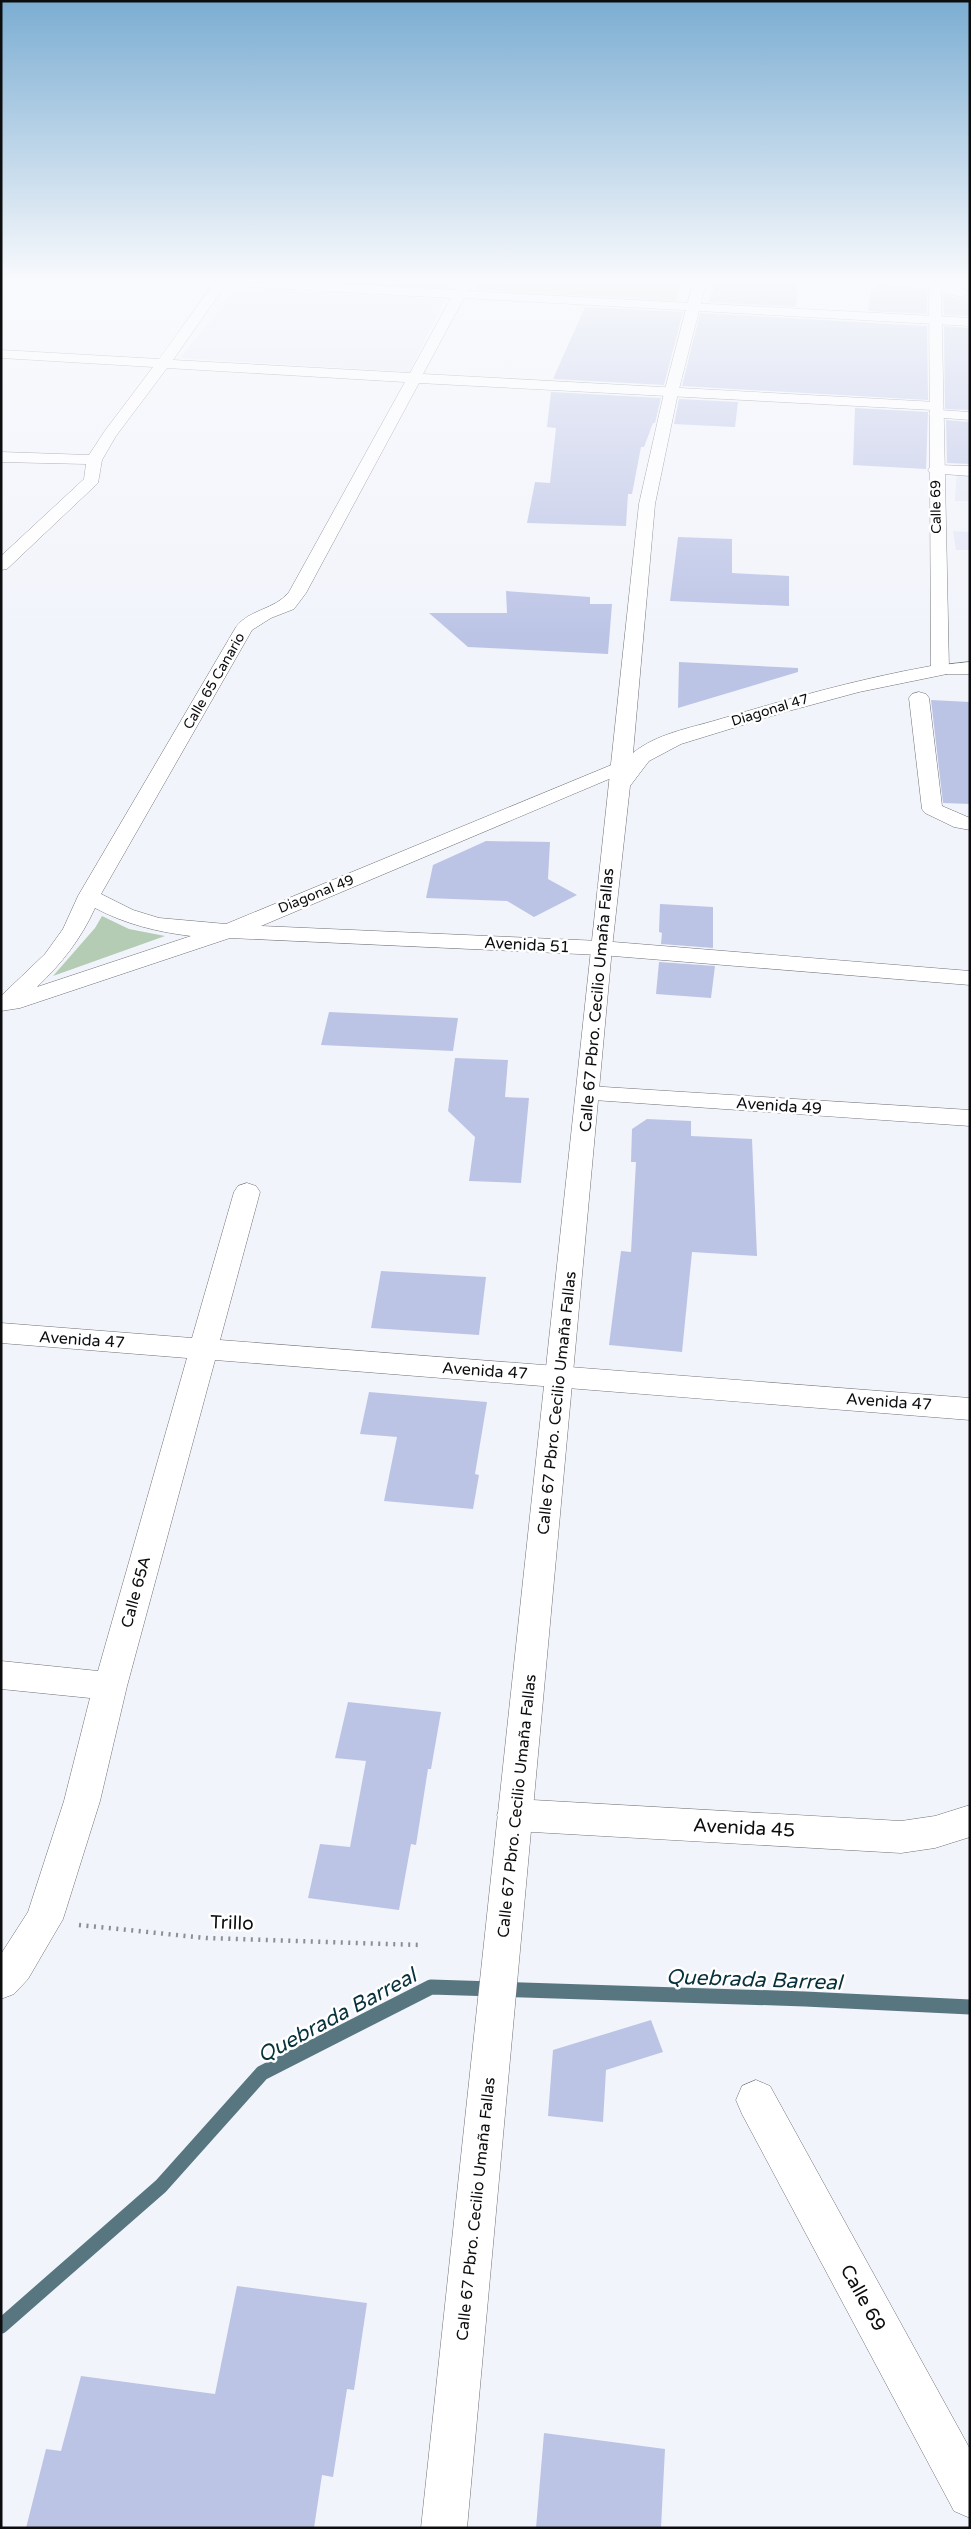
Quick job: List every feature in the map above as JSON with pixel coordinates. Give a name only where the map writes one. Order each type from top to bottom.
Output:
[{"type":"street","points":[[1,565],[92,480],[94,460],[109,435],[135,401]]},
{"type":"street","name":"Calle 65 Canario","points":[[3,1006],[58,953],[74,929],[89,896],[245,627],[265,614],[288,605],[297,593],[402,401]]},
{"type":"street","name":"Calle 67 Pbro. Cecilio Umaña Fallas","points":[[444,2528],[504,1941],[601,948],[627,721],[648,504],[669,401]]},
{"type":"street","points":[[796,401],[936,410],[970,416]]},
{"type":"street","name":"Calle 69","points":[[936,401],[940,670]]},
{"type":"street","points":[[1,457],[94,460]]},
{"type":"street","points":[[936,470],[970,471]]},
{"type":"street","name":"Diagonal 47","points":[[620,777],[647,753],[684,737],[815,696],[884,679],[940,670],[970,668]]},
{"type":"street","points":[[919,698],[932,809],[961,823],[970,824]]},
{"type":"street","points":[[627,721],[637,734],[647,740],[667,741],[684,737]]},
{"type":"street","name":"Diagonal 49","points":[[3,1006],[231,930],[620,777]]},
{"type":"street","name":"Avenida 51","points":[[89,896],[125,915],[157,924],[190,929],[601,948],[970,978]]},
{"type":"street","name":"Avenida 49","points":[[588,1094],[970,1118]]},
{"type":"street","name":"Calle 65A","points":[[1,1980],[15,1966],[44,1918],[82,1800],[110,1686],[247,1192]]},
{"type":"street","name":"Avenida 47","points":[[1,1334],[970,1409]]},
{"type":"street","points":[[1,1675],[110,1686]]},
{"type":"street","name":"Avenida 45","points":[[516,1815],[901,1837],[934,1832],[970,1821]]},
{"type":"street","name":"Calle 69","points":[[756,2100],[970,2495]]},
{"type":"path","name":"Trillo","points":[[44,1918],[115,1931],[420,1945]]},
{"type":"shaded area","points":[[957,472],[970,472],[970,501],[955,501]]},
{"type":"shaded area","points":[[953,531],[970,532],[970,550],[956,550]]},
{"type":"green space","points":[[102,916],[129,929],[165,936],[53,976],[95,928]]},
{"type":"building","points":[[550,401],[660,401],[655,423],[653,423],[644,447],[641,447],[632,494],[628,494],[626,526],[527,523],[535,482],[550,483],[556,428],[547,427]]},
{"type":"building","points":[[679,401],[738,402],[735,427],[674,424]]},
{"type":"building","points":[[945,401],[970,401],[970,410],[945,409]]},
{"type":"building","points":[[855,408],[928,412],[926,469],[853,465]]},
{"type":"building","points":[[946,420],[970,422],[970,464],[947,463]]},
{"type":"building","points":[[678,537],[732,539],[732,573],[789,576],[789,606],[670,601]]},
{"type":"building","points":[[506,591],[590,597],[590,604],[612,604],[608,654],[468,647],[429,613],[507,613]]},
{"type":"building","points":[[679,662],[798,668],[798,672],[678,708]]},
{"type":"building","points":[[931,700],[970,702],[970,804],[943,803]]},
{"type":"building","points":[[486,841],[550,842],[548,879],[577,895],[534,917],[507,901],[426,898],[433,865]]},
{"type":"building","points":[[660,904],[713,907],[713,948],[661,944],[662,933],[659,932]]},
{"type":"building","points":[[659,962],[715,966],[711,998],[656,994]]},
{"type":"building","points":[[329,1012],[458,1018],[453,1051],[321,1045]]},
{"type":"building","points":[[455,1058],[508,1060],[505,1097],[529,1098],[521,1183],[469,1181],[475,1137],[448,1111]]},
{"type":"building","points":[[647,1119],[691,1121],[691,1136],[752,1139],[757,1256],[692,1252],[682,1352],[609,1345],[621,1251],[631,1252],[636,1162],[631,1162],[632,1129]]},
{"type":"building","points":[[381,1271],[486,1277],[479,1335],[371,1328]]},
{"type":"building","points":[[369,1392],[487,1402],[475,1474],[479,1475],[473,1509],[384,1501],[397,1437],[360,1434]]},
{"type":"building","points":[[348,1702],[441,1712],[431,1769],[428,1769],[416,1845],[411,1844],[399,1910],[308,1898],[320,1844],[350,1847],[366,1761],[335,1758]]},
{"type":"building","points":[[651,2020],[663,2052],[606,2070],[603,2122],[548,2116],[553,2050]]},
{"type":"building","points":[[237,2286],[367,2303],[354,2390],[347,2389],[333,2477],[322,2475],[314,2528],[26,2528],[46,2449],[61,2451],[81,2376],[215,2394]]},
{"type":"building","points":[[544,2433],[665,2449],[661,2528],[536,2528]]},
{"type":"waterway","name":"Quebrada Barreal","points":[[1,2326],[161,2186],[262,2073],[431,1987],[805,1999],[970,2007]]}]
